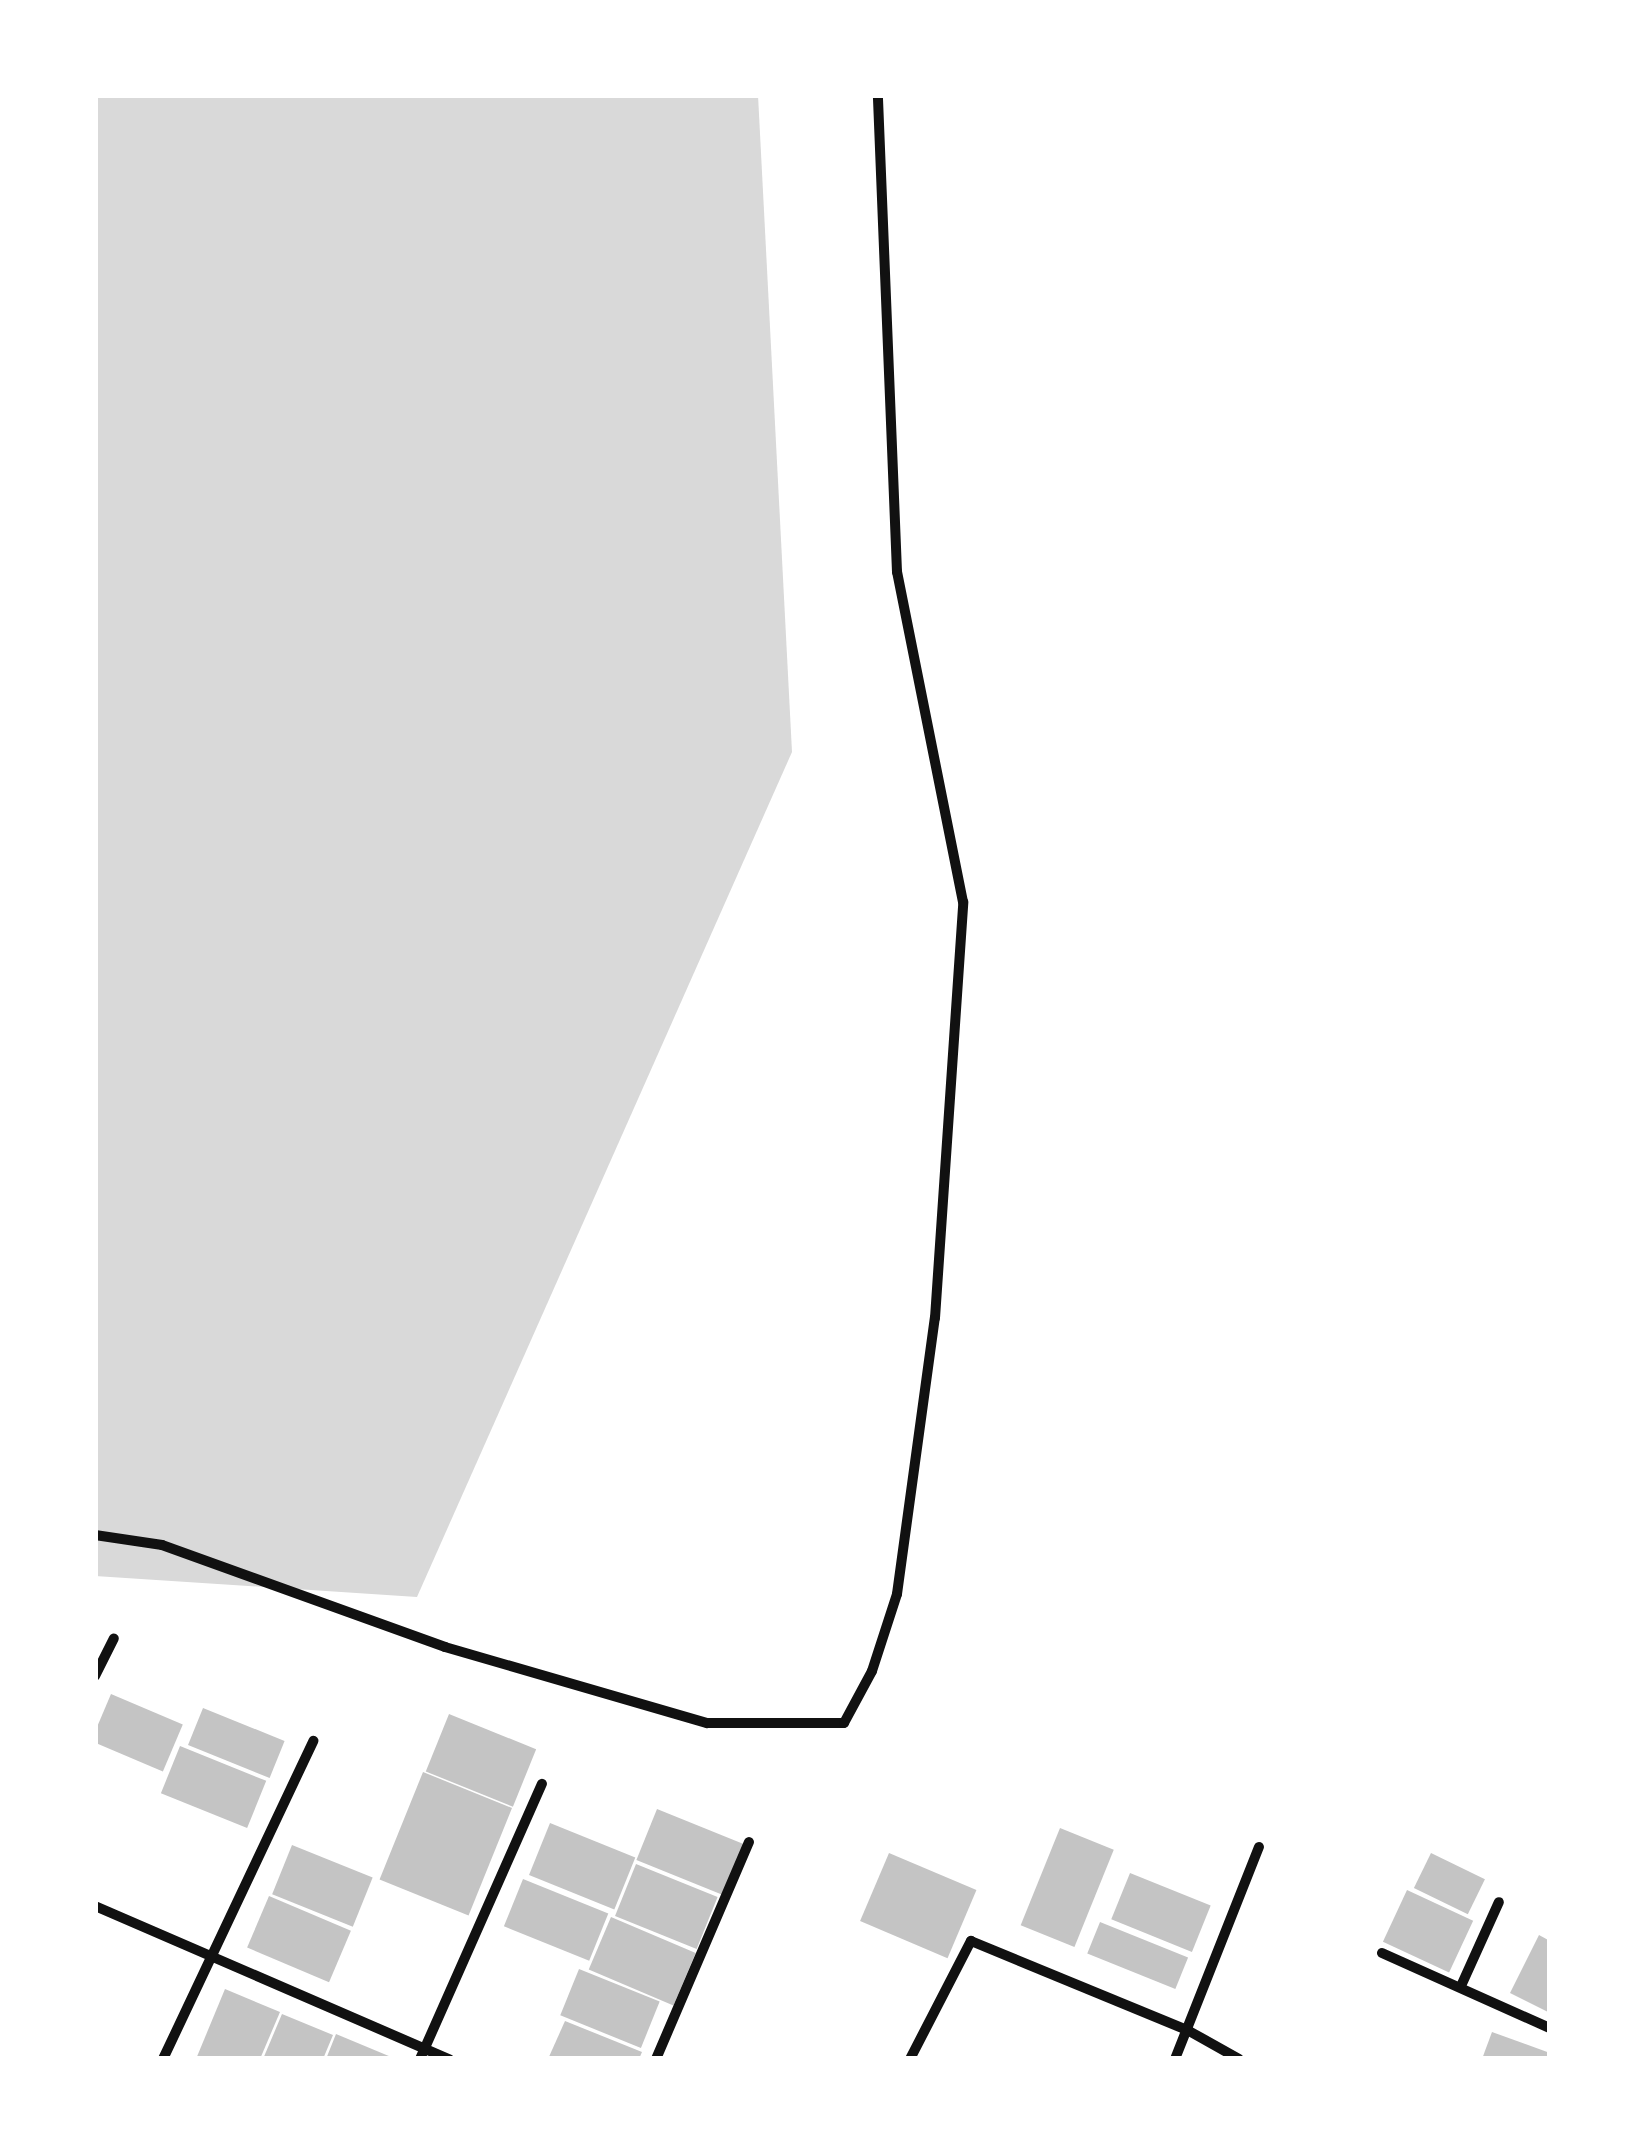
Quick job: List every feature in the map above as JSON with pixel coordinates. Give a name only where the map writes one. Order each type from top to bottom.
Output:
[{"type":"street","points":[[95,1535],[162,1545],[445,1647],[707,1723],[844,1723],[872,1671],[897,1594],[935,1318],[963,902],[897,572],[878,95]]},
{"type":"street","points":[[95,1676],[114,1638]]},
{"type":"street","points":[[164,2059],[314,1742]]},
{"type":"street","points":[[422,2054],[542,1784]]},
{"type":"street","points":[[656,2059],[750,1842]]},
{"type":"street","points":[[1176,2059],[1259,1848]]},
{"type":"street","points":[[1461,1986],[1499,1902]]},
{"type":"street","points":[[95,1906],[422,2054],[449,2059]]},
{"type":"street","points":[[910,2059],[971,1941],[1189,2031],[1239,2059]]},
{"type":"street","points":[[1382,1954],[1550,2028]]},
{"type":"shaded area","points":[[95,95],[758,95],[792,752],[417,1597],[95,1576]]},
{"type":"building","points":[[111,1694],[183,1724],[163,1771],[95,1743],[95,1732]]},
{"type":"building","points":[[203,1708],[285,1741],[270,1778],[188,1745]]},
{"type":"building","points":[[449,1714],[536,1749],[513,1807],[426,1771]]},
{"type":"building","points":[[180,1746],[266,1781],[247,1828],[161,1793]]},
{"type":"building","points":[[423,1772],[512,1808],[469,1916],[380,1880]]},
{"type":"building","points":[[657,1809],[744,1844],[724,1895],[636,1860]]},
{"type":"building","points":[[550,1823],[635,1857],[614,1909],[529,1875]]},
{"type":"building","points":[[1060,1828],[1114,1850],[1074,1947],[1021,1925]]},
{"type":"building","points":[[292,1845],[373,1878],[353,1927],[272,1894]]},
{"type":"building","points":[[889,1853],[976,1890],[948,1958],[860,1921]]},
{"type":"building","points":[[1431,1853],[1485,1879],[1468,1914],[1414,1888]]},
{"type":"building","points":[[636,1864],[718,1897],[697,1949],[615,1916]]},
{"type":"building","points":[[1130,1873],[1211,1906],[1192,1952],[1111,1919]]},
{"type":"building","points":[[523,1879],[608,1913],[589,1961],[504,1926]]},
{"type":"building","points":[[1407,1890],[1473,1921],[1449,1973],[1383,1942]]},
{"type":"building","points":[[269,1896],[351,1931],[329,1982],[247,1948]]},
{"type":"building","points":[[611,1917],[696,1953],[673,2005],[589,1969]]},
{"type":"building","points":[[1100,1922],[1188,1958],[1175,1989],[1087,1954]]},
{"type":"building","points":[[1539,1935],[1550,1941],[1550,2013],[1510,1993]]},
{"type":"building","points":[[579,1969],[660,2002],[641,2048],[560,2015]]},
{"type":"building","points":[[225,1989],[280,2012],[260,2059],[196,2059]]},
{"type":"building","points":[[282,2014],[333,2035],[323,2059],[263,2059]]},
{"type":"building","points":[[565,2021],[642,2052],[639,2059],[548,2059]]},
{"type":"building","points":[[1492,2032],[1550,2053],[1550,2059],[1482,2059]]},
{"type":"building","points":[[336,2034],[396,2059],[326,2059]]}]
